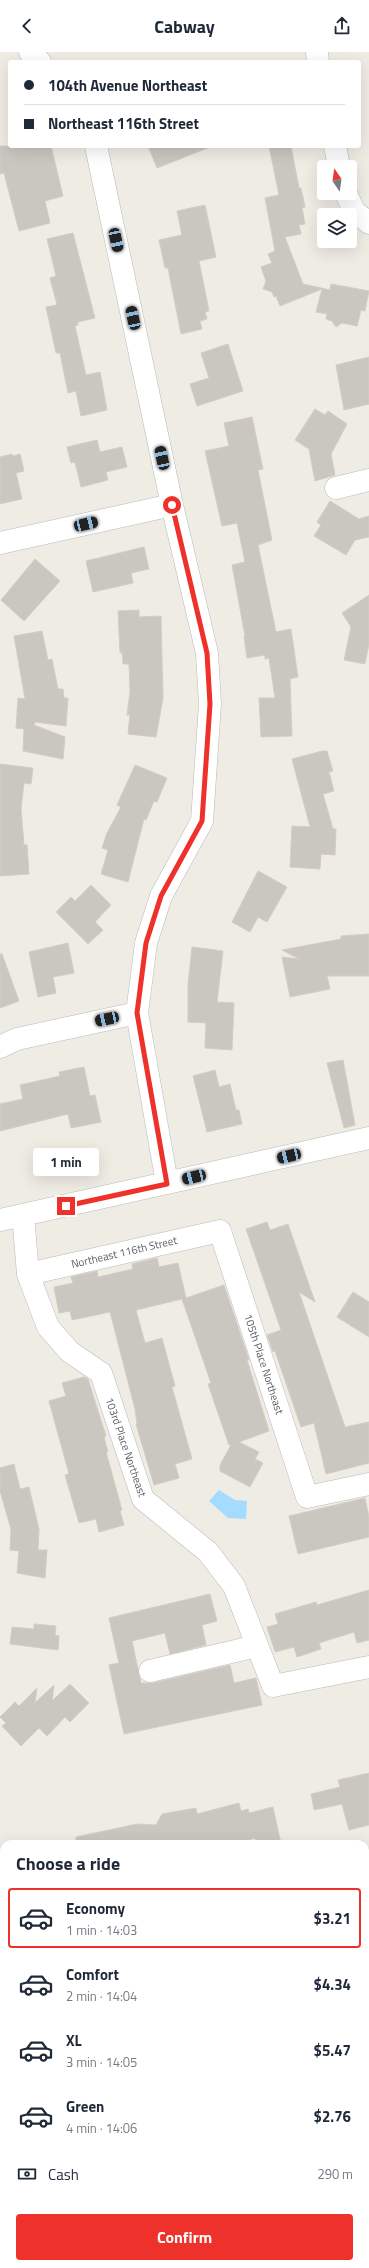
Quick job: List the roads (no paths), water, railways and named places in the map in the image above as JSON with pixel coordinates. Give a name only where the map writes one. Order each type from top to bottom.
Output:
[{"type":"street","points":[[30,52],[38,60]]},
{"type":"street","points":[[96,148],[172,505],[207,653],[210,704],[202,821],[161,896],[146,943],[137,1013],[167,1184]]},
{"type":"street","points":[[335,148],[338,160]]},
{"type":"street","points":[[349,200],[354,211],[367,223]]},
{"type":"street","points":[[336,488],[369,480]]},
{"type":"street","points":[[0,543],[172,505]]},
{"type":"street","points":[[0,1048],[17,1039],[137,1013]]},
{"type":"street","points":[[0,1220],[369,1138]]},
{"type":"street","name":"103rd Place Northeast","points":[[23,1215],[28,1274],[48,1327],[70,1352],[101,1373],[143,1499],[208,1552],[234,1586],[273,1686],[369,1667]]},
{"type":"street","name":"Northeast 116th Street","points":[[28,1274],[220,1231]]},
{"type":"street","name":"105th Place Northeast","points":[[220,1231],[307,1497],[369,1484]]},
{"type":"street","points":[[150,1671],[257,1646]]},
{"type":"water","points":[[219,1490],[235,1500],[247,1501],[246,1519],[228,1518],[209,1501]]}]
